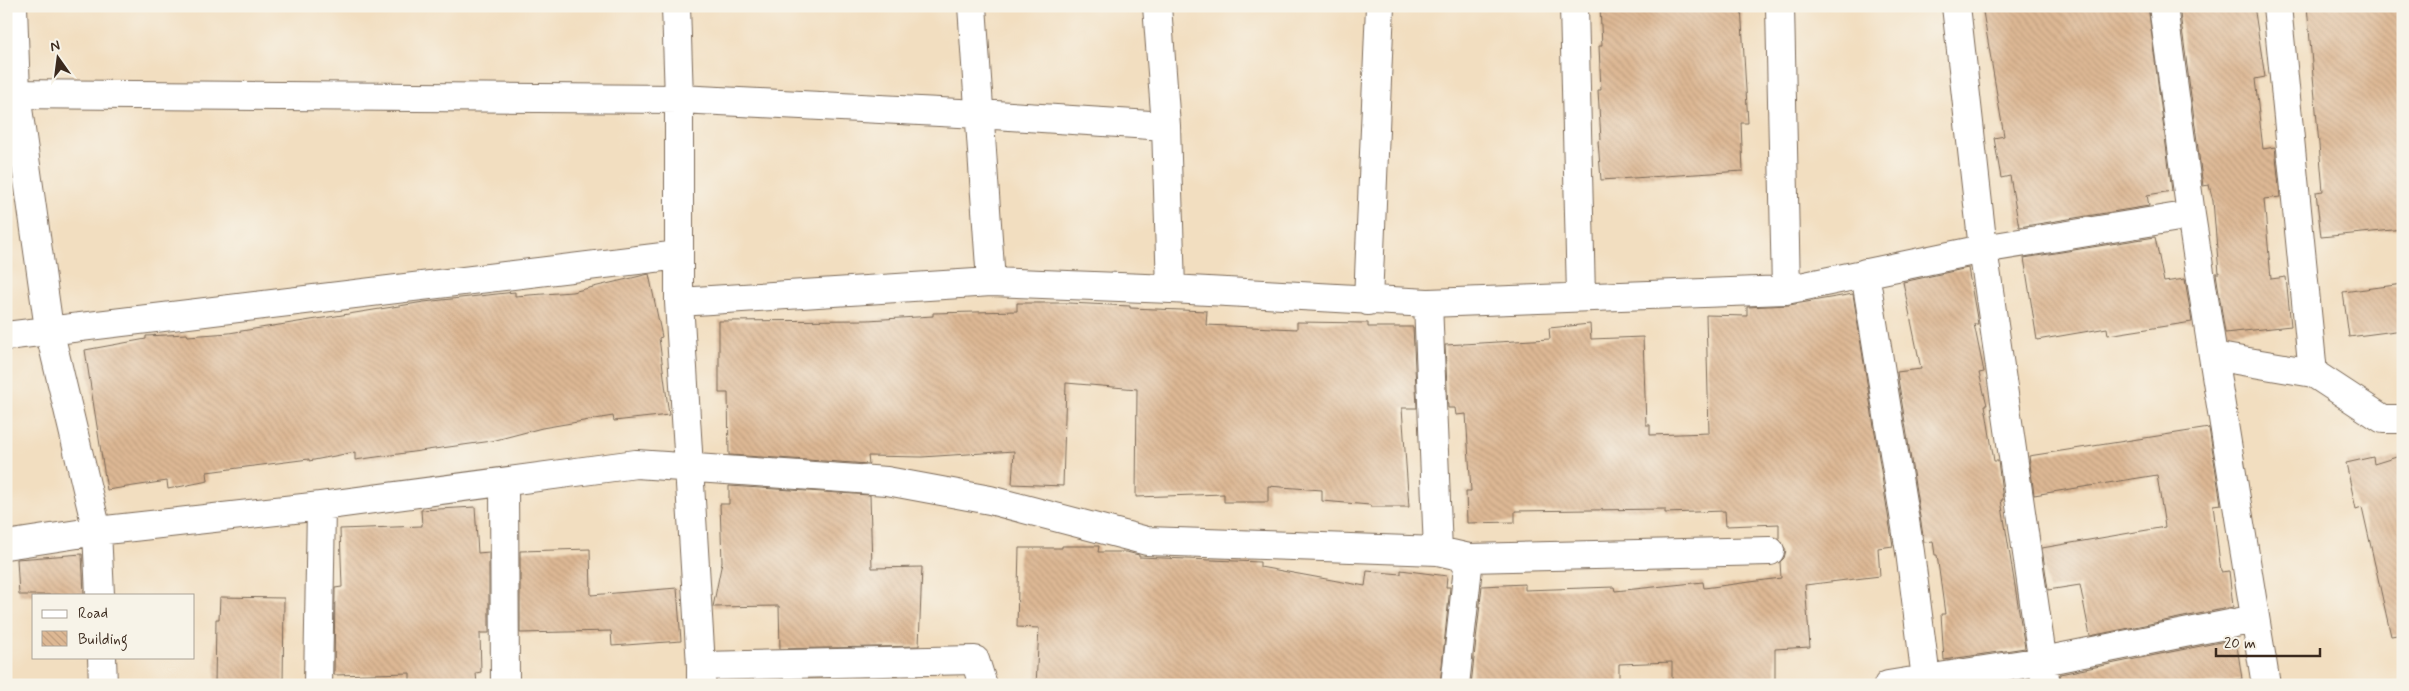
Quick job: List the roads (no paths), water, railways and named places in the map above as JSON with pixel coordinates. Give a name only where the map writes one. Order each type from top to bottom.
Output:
[{"type":"street","points":[[13,6],[11,94],[50,330],[97,531],[100,594]]},
{"type":"street","points":[[676,6],[679,99],[679,302],[701,675],[975,660],[983,685]]},
{"type":"street","points":[[972,6],[991,282]]},
{"type":"street","points":[[1157,6],[1166,126],[1171,289]]},
{"type":"street","points":[[1368,301],[1380,6]]},
{"type":"street","points":[[1574,6],[1581,296]]},
{"type":"street","points":[[1780,6],[1786,290]]},
{"type":"street","points":[[1956,6],[1983,249],[2045,673]]},
{"type":"street","points":[[2163,6],[2190,215],[2266,685]]},
{"type":"street","points":[[2277,6],[2313,373]]},
{"type":"street","points":[[11,94],[679,99],[979,114],[1166,126]]},
{"type":"street","points":[[679,302],[991,282],[1305,295],[1368,301],[1428,302],[1786,290],[1983,249],[2190,215]]},
{"type":"street","points":[[6,336],[679,255]]},
{"type":"street","points":[[1865,274],[1910,552],[1927,682]]},
{"type":"street","points":[[1428,302],[1438,551]]},
{"type":"street","points":[[2213,356],[2313,373],[2383,419],[2403,419]]},
{"type":"street","points":[[6,545],[97,531],[321,506],[636,464],[887,481],[990,500],[1147,541],[1438,551],[1469,558],[1770,550]]},
{"type":"street","points":[[504,482],[505,685]]},
{"type":"street","points":[[318,685],[321,506]]},
{"type":"street","points":[[1455,685],[1469,558]]},
{"type":"street","points":[[1888,685],[2045,673],[2255,619]]},
{"type":"street","points":[[102,658],[103,685]]}]
